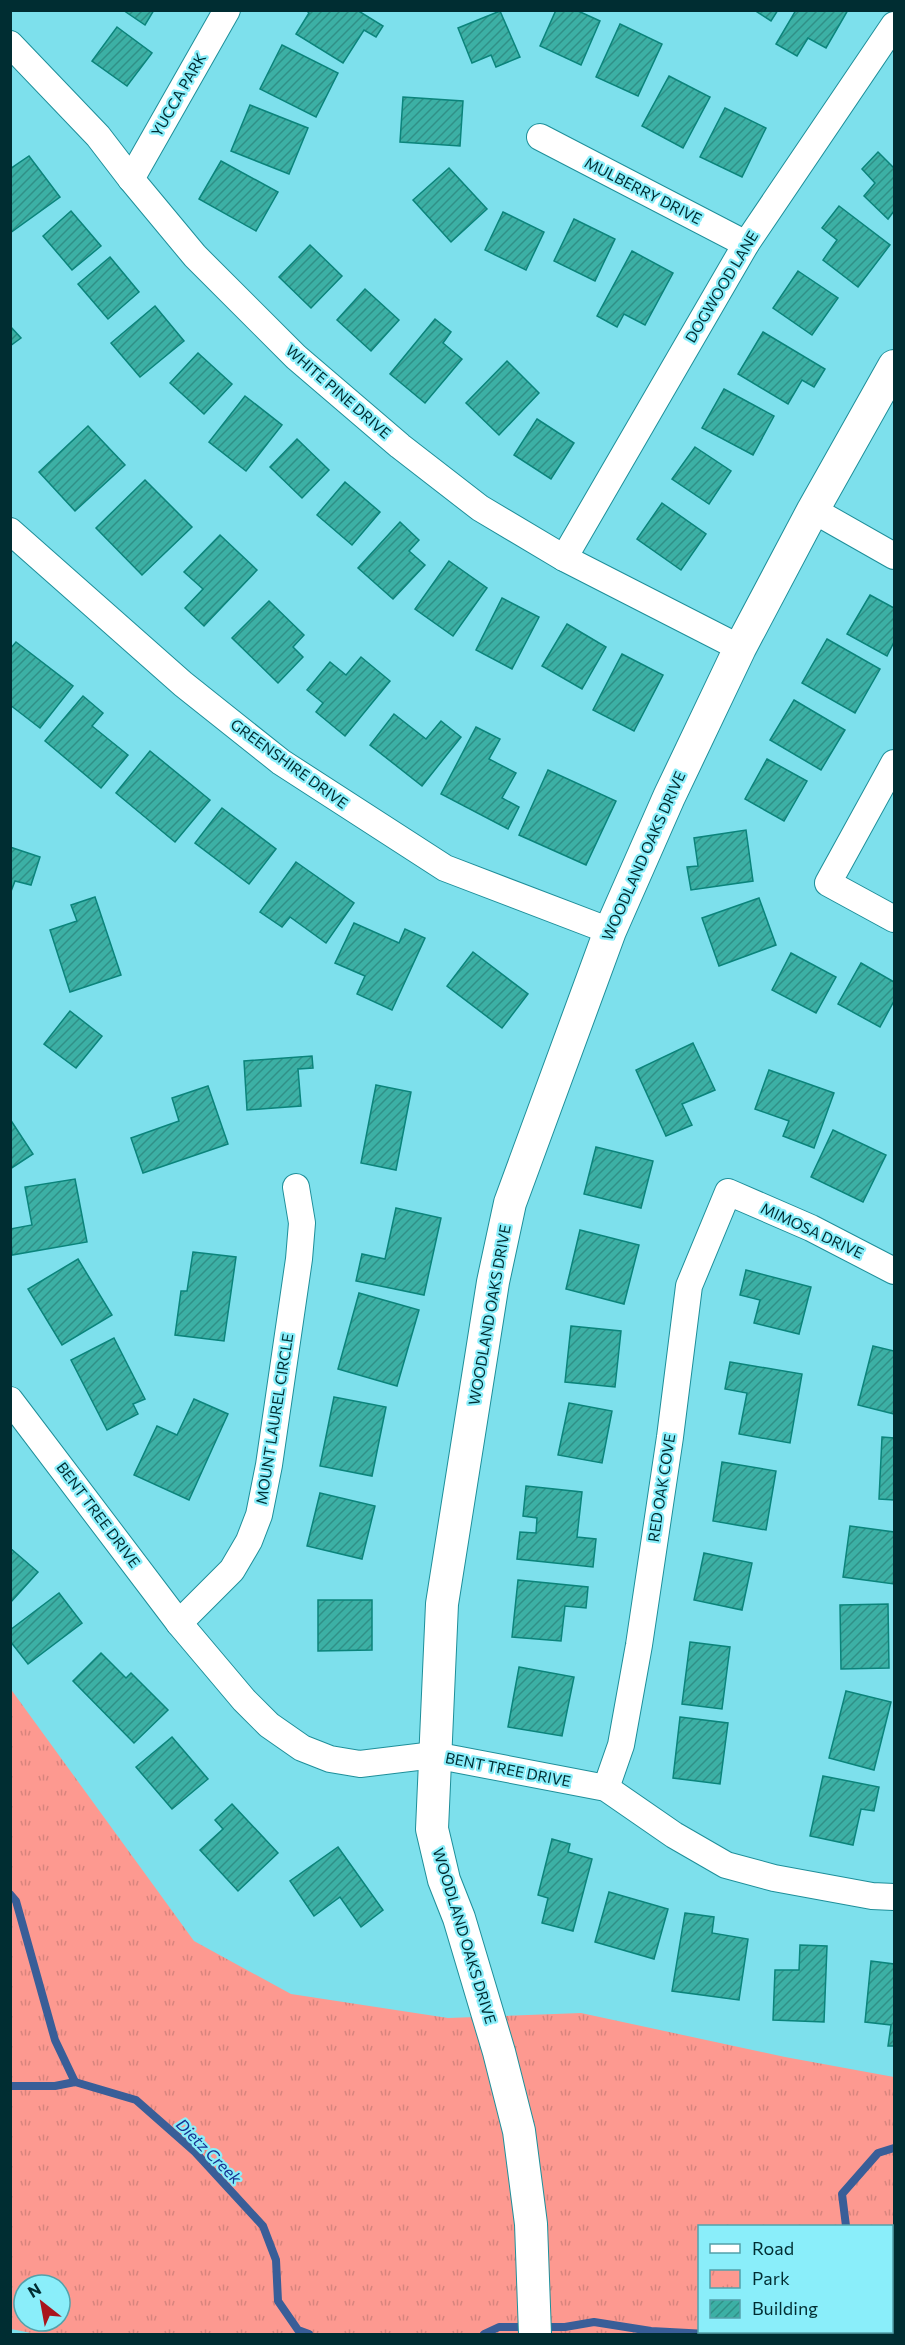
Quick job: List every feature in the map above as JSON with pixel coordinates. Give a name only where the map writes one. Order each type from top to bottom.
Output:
[{"type":"street","name":"YUCCA PARK","points":[[131,180],[227,10]]},
{"type":"street","name":"DOGWOOD LANE","points":[[564,558],[746,244],[894,25]]},
{"type":"street","name":"WHITE PINE DRIVE","points":[[10,44],[98,136],[131,180],[195,256],[296,357],[400,446],[480,508],[564,558],[740,648]]},
{"type":"street","name":"MULBERRY DRIVE","points":[[540,137],[746,244]]},
{"type":"street","name":"WOODLAND OAKS DRIVE","points":[[535,2334],[531,2224],[519,2131],[499,2052],[459,1918],[444,1880],[432,1829],[442,1604],[501,1237],[510,1203],[610,931],[669,797],[740,648],[813,510],[894,366]]},
{"type":"street","points":[[813,510],[894,556]]},
{"type":"street","name":"GREENSHIRE DRIVE","points":[[10,531],[183,684],[290,768],[446,868],[610,931]]},
{"type":"street","points":[[894,764],[828,883],[894,919]]},
{"type":"street","name":"MOUNT LAUREL CIRCLE","points":[[179,1623],[231,1570],[249,1541],[259,1515],[270,1466],[299,1258],[302,1223],[296,1188]]},
{"type":"street","name":"MIMOSA DRIVE","points":[[728,1192],[811,1228],[894,1271]]},
{"type":"street","name":"RED OAK COVE","points":[[606,1788],[621,1745],[639,1646],[670,1437],[689,1286],[728,1192]]},
{"type":"street","name":"BENT TREE DRIVE","points":[[10,1400],[179,1623],[244,1700],[270,1725],[302,1748],[330,1759],[360,1764],[434,1755],[606,1788],[674,1835],[726,1865],[774,1878],[872,1896],[894,1897]]},
{"type":"green space","points":[[10,1688],[194,1941],[291,1994],[448,2018],[581,2013],[785,2057],[894,2077],[894,2334],[31,2333],[72,2333],[72,2273],[12,2273],[11,2329]]},
{"type":"building","points":[[123,10],[154,10],[145,25]]},
{"type":"building","points":[[306,10],[357,10],[383,26],[376,37],[364,30],[343,63],[296,34],[309,13]]},
{"type":"building","points":[[556,10],[576,10],[600,21],[581,65],[540,46]]},
{"type":"building","points":[[754,10],[778,10],[771,21]]},
{"type":"building","points":[[796,10],[848,10],[826,48],[808,38],[797,56],[776,44]]},
{"type":"building","points":[[500,11],[520,57],[496,67],[491,55],[472,63],[458,28]]},
{"type":"building","points":[[620,24],[662,44],[638,96],[596,77]]},
{"type":"building","points":[[117,27],[152,53],[127,86],[92,61]]},
{"type":"building","points":[[282,45],[338,73],[316,117],[260,89]]},
{"type":"building","points":[[669,76],[710,97],[683,148],[642,126]]},
{"type":"building","points":[[403,97],[463,101],[460,146],[400,142]]},
{"type":"building","points":[[250,105],[308,128],[289,174],[231,151]]},
{"type":"building","points":[[725,108],[766,128],[742,177],[700,157]]},
{"type":"building","points":[[878,152],[894,168],[894,211],[888,219],[864,196],[875,183],[862,169]]},
{"type":"building","points":[[29,156],[60,197],[10,233],[10,169]]},
{"type":"building","points":[[221,161],[278,192],[256,231],[199,199]]},
{"type":"building","points":[[449,168],[487,209],[451,242],[413,200]]},
{"type":"building","points":[[839,206],[890,245],[858,287],[823,260],[837,240],[822,228]]},
{"type":"building","points":[[71,211],[101,246],[72,270],[43,236]]},
{"type":"building","points":[[503,212],[544,232],[526,270],[485,250]]},
{"type":"building","points":[[574,219],[615,239],[595,281],[554,261]]},
{"type":"building","points":[[310,245],[342,276],[311,308],[279,277]]},
{"type":"building","points":[[632,251],[673,273],[645,325],[624,314],[617,327],[597,316]]},
{"type":"building","points":[[110,257],[139,292],[108,319],[78,284]]},
{"type":"building","points":[[798,271],[838,298],[812,335],[773,308]]},
{"type":"building","points":[[365,289],[399,320],[371,351],[337,320]]},
{"type":"building","points":[[155,306],[184,341],[140,377],[111,343]]},
{"type":"building","points":[[435,319],[451,332],[443,343],[462,359],[425,403],[390,374]]},
{"type":"building","points":[[10,326],[21,338],[10,346]]},
{"type":"building","points":[[763,332],[825,369],[814,387],[802,380],[788,404],[738,374]]},
{"type":"building","points":[[198,353],[232,384],[204,414],[170,383]]},
{"type":"building","points":[[507,361],[539,393],[499,435],[466,403]]},
{"type":"building","points":[[724,389],[774,416],[753,455],[702,428]]},
{"type":"building","points":[[245,396],[282,425],[246,471],[209,442]]},
{"type":"building","points":[[537,419],[574,443],[551,479],[514,455]]},
{"type":"building","points":[[88,426],[125,465],[75,511],[39,472]]},
{"type":"building","points":[[297,439],[329,470],[302,498],[270,467]]},
{"type":"building","points":[[695,447],[731,471],[709,504],[672,479]]},
{"type":"building","points":[[145,480],[192,527],[142,575],[96,528]]},
{"type":"building","points":[[345,482],[380,512],[352,545],[317,515]]},
{"type":"building","points":[[662,503],[706,534],[681,570],[637,539]]},
{"type":"building","points":[[400,522],[419,540],[409,551],[425,565],[393,599],[358,568]]},
{"type":"building","points":[[220,535],[257,570],[204,626],[185,608],[203,589],[184,572]]},
{"type":"building","points":[[449,561],[487,588],[453,636],[415,609]]},
{"type":"building","points":[[870,595],[894,608],[894,642],[887,656],[847,634]]},
{"type":"building","points":[[502,598],[539,617],[512,669],[476,650]]},
{"type":"building","points":[[269,601],[304,635],[293,647],[303,657],[278,683],[232,638]]},
{"type":"building","points":[[567,624],[606,647],[582,689],[542,666]]},
{"type":"building","points":[[827,639],[880,669],[855,713],[802,683]]},
{"type":"building","points":[[16,642],[73,686],[40,728],[10,705],[10,649]]},
{"type":"building","points":[[622,654],[663,675],[634,731],[593,710]]},
{"type":"building","points":[[361,657],[390,681],[345,736],[316,712],[323,703],[307,690],[330,662],[346,675]]},
{"type":"building","points":[[83,696],[103,713],[92,726],[128,755],[101,788],[45,741]]},
{"type":"building","points":[[794,700],[845,730],[821,770],[770,740]]},
{"type":"building","points":[[394,714],[426,739],[441,721],[461,737],[422,786],[370,745]]},
{"type":"building","points":[[476,727],[500,739],[489,759],[516,773],[502,798],[519,807],[508,829],[441,794]]},
{"type":"building","points":[[150,751],[210,800],[175,842],[116,793]]},
{"type":"building","points":[[767,759],[807,781],[784,821],[745,799]]},
{"type":"building","points":[[548,770],[616,801],[586,865],[519,835]]},
{"type":"building","points":[[222,808],[276,849],[249,884],[195,843]]},
{"type":"building","points":[[746,830],[753,881],[691,890],[687,867],[698,866],[694,838]]},
{"type":"building","points":[[10,847],[40,857],[31,885],[15,881],[10,894]]},
{"type":"building","points":[[296,862],[354,903],[326,943],[290,917],[282,927],[260,912]]},
{"type":"building","points":[[95,897],[121,975],[70,992],[50,930],[77,921],[71,905]]},
{"type":"building","points":[[759,898],[776,945],[719,966],[702,918]]},
{"type":"building","points":[[354,923],[399,943],[405,929],[425,938],[392,1010],[357,994],[365,976],[335,963]]},
{"type":"building","points":[[473,952],[528,994],[502,1028],[447,986]]},
{"type":"building","points":[[791,953],[836,977],[816,1013],[772,990]]},
{"type":"building","points":[[861,963],[894,982],[894,1001],[880,1027],[838,1004]]},
{"type":"building","points":[[70,1011],[102,1036],[76,1068],[44,1044]]},
{"type":"building","points":[[693,1043],[715,1090],[682,1104],[692,1125],[666,1136],[636,1070]]},
{"type":"building","points":[[312,1056],[313,1068],[298,1069],[301,1106],[247,1110],[244,1061]]},
{"type":"building","points":[[769,1070],[834,1093],[814,1148],[783,1136],[789,1121],[755,1109]]},
{"type":"building","points":[[376,1085],[411,1092],[396,1170],[361,1163]]},
{"type":"building","points":[[208,1086],[228,1144],[143,1173],[131,1138],[179,1121],[172,1098]]},
{"type":"building","points":[[10,1119],[33,1154],[10,1169]]},
{"type":"building","points":[[833,1130],[886,1155],[863,1202],[811,1177]]},
{"type":"building","points":[[596,1147],[653,1161],[641,1208],[584,1194]]},
{"type":"building","points":[[75,1179],[87,1242],[12,1255],[10,1229],[32,1225],[25,1187]]},
{"type":"building","points":[[396,1208],[441,1218],[424,1295],[356,1281],[362,1254],[385,1259]]},
{"type":"building","points":[[580,1230],[639,1245],[624,1304],[566,1289]]},
{"type":"building","points":[[193,1252],[236,1257],[224,1341],[175,1335],[181,1291],[187,1291]]},
{"type":"building","points":[[78,1259],[112,1315],[62,1345],[28,1289]]},
{"type":"building","points":[[746,1270],[811,1287],[799,1334],[754,1323],[760,1300],[740,1295]]},
{"type":"building","points":[[359,1293],[419,1310],[397,1386],[338,1369]]},
{"type":"building","points":[[571,1326],[621,1331],[615,1387],[565,1382]]},
{"type":"building","points":[[114,1338],[145,1399],[133,1404],[138,1414],[107,1430],[71,1360]]},
{"type":"building","points":[[873,1346],[894,1351],[894,1414],[858,1405]]},
{"type":"building","points":[[730,1362],[802,1374],[790,1443],[739,1434],[747,1393],[725,1389]]},
{"type":"building","points":[[334,1397],[386,1407],[372,1476],[320,1466]]},
{"type":"building","points":[[194,1399],[228,1414],[189,1500],[134,1475],[157,1426],[177,1435]]},
{"type":"building","points":[[569,1403],[612,1411],[602,1463],[558,1455]]},
{"type":"building","points":[[882,1437],[894,1438],[894,1500],[879,1499]]},
{"type":"building","points":[[722,1462],[776,1471],[766,1530],[713,1521]]},
{"type":"building","points":[[526,1486],[582,1492],[577,1537],[596,1539],[593,1567],[517,1559],[520,1532],[536,1533],[537,1518],[523,1516]]},
{"type":"building","points":[[320,1493],[375,1506],[362,1559],[307,1546]]},
{"type":"building","points":[[850,1526],[894,1532],[894,1584],[843,1577]]},
{"type":"building","points":[[10,1548],[38,1572],[10,1603]]},
{"type":"building","points":[[704,1553],[752,1563],[742,1610],[694,1600]]},
{"type":"building","points":[[518,1580],[588,1587],[586,1608],[565,1606],[561,1641],[512,1637]]},
{"type":"building","points":[[59,1593],[82,1623],[28,1664],[10,1641],[10,1630]]},
{"type":"building","points":[[318,1600],[372,1600],[372,1650],[318,1651]]},
{"type":"building","points":[[888,1604],[889,1668],[841,1669],[840,1605]]},
{"type":"building","points":[[690,1642],[730,1647],[722,1709],[682,1704]]},
{"type":"building","points":[[101,1653],[126,1678],[131,1673],[168,1710],[134,1743],[73,1681]]},
{"type":"building","points":[[519,1667],[574,1677],[562,1736],[508,1727]]},
{"type":"building","points":[[846,1691],[891,1702],[874,1770],[829,1758]]},
{"type":"building","points":[[680,1717],[728,1723],[720,1784],[673,1778]]},
{"type":"building","points":[[172,1737],[208,1779],[172,1809],[136,1767]]},
{"type":"building","points":[[823,1776],[879,1787],[874,1811],[861,1809],[853,1845],[810,1836]]},
{"type":"building","points":[[232,1804],[278,1853],[238,1891],[200,1850],[223,1829],[215,1820]]},
{"type":"building","points":[[552,1839],[570,1844],[568,1852],[592,1859],[573,1931],[542,1923],[548,1898],[538,1895]]},
{"type":"building","points":[[338,1847],[383,1910],[361,1927],[340,1897],[314,1916],[290,1881]]},
{"type":"building","points":[[609,1892],[668,1909],[654,1959],[595,1942]]},
{"type":"building","points":[[685,1913],[714,1917],[712,1933],[748,1939],[739,2000],[672,1991]]},
{"type":"building","points":[[800,1945],[827,1946],[824,2022],[773,2020],[775,1970],[799,1970]]},
{"type":"building","points":[[871,1961],[894,1964],[894,2046],[888,2046],[891,2025],[865,2022]]},
{"type":"waterway","points":[[10,1894],[16,1901],[55,2040],[75,2082]]},
{"type":"waterway","name":"Dietz Creek","points":[[10,2086],[55,2086],[75,2082],[136,2100],[195,2152],[263,2226],[276,2260],[278,2301],[298,2330],[309,2334]]},
{"type":"waterway","name":"Dietz Creek","points":[[846,2225],[842,2194],[878,2153],[894,2148]]},
{"type":"waterway","name":"Dietz Creek","points":[[542,2327],[565,2327],[594,2322],[651,2331],[707,2334]]},
{"type":"waterway","name":"Dietz Creek","points":[[484,2334],[499,2327],[527,2327]]}]
